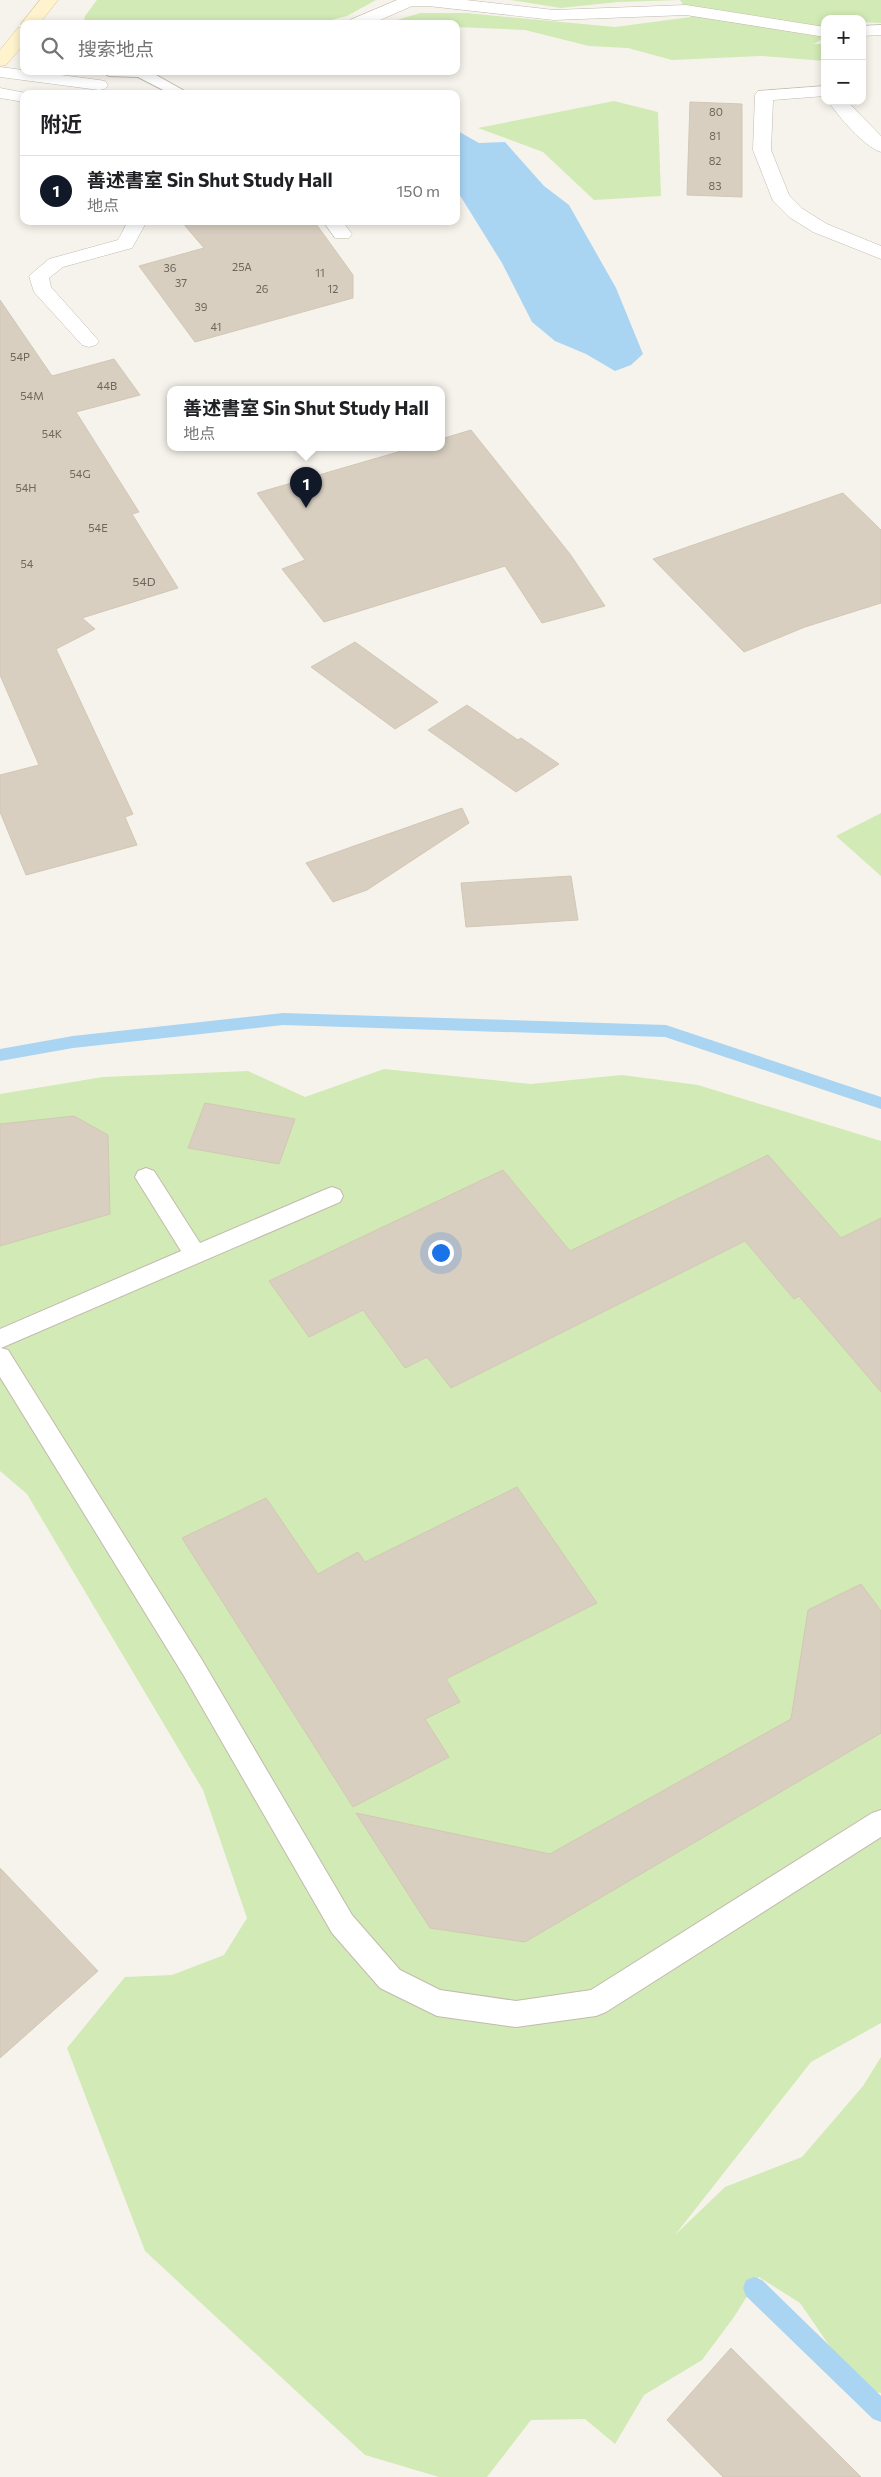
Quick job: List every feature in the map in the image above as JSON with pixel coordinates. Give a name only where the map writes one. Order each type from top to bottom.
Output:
[{"type":"main road","points":[[33,20],[49,0]]},
{"type":"main road","points":[[0,62],[20,37]]},
{"type":"street","points":[[365,20],[409,1],[428,1],[554,15],[686,10],[821,31]]},
{"type":"street","points":[[0,72],[20,74]]},
{"type":"street","points":[[34,75],[103,81]]},
{"type":"street","points":[[821,91],[764,95],[762,150],[767,168],[780,197],[796,213],[820,228],[881,254]]},
{"type":"street","points":[[0,93],[20,96]]},
{"type":"street","points":[[840,105],[854,121],[881,146]]},
{"type":"street","points":[[89,341],[41,288],[39,276],[56,262],[124,244],[136,225]]},
{"type":"lane","points":[[103,81],[132,75]]},
{"type":"lane","points":[[145,75],[175,90]]},
{"type":"lane","points":[[146,1178],[195,1255]]},
{"type":"lane","points":[[0,1340],[332,1196]]},
{"type":"lane","points":[[0,1357],[193,1668],[342,1924],[390,1979],[437,2003],[516,2014],[596,2003],[881,1822]]},
{"type":"green space","points":[[97,0],[376,0],[347,16],[332,20],[84,20]]},
{"type":"green space","points":[[511,0],[680,0],[618,2],[561,8]]},
{"type":"green space","points":[[680,0],[881,0],[881,23],[866,22],[866,15],[821,15],[821,40],[814,44],[821,44],[821,61],[761,56],[672,60],[628,48],[589,46],[525,30],[460,27],[460,20],[397,20],[420,13],[466,13],[615,27],[691,17]]},
{"type":"green space","points":[[614,101],[658,112],[661,196],[594,200],[543,152],[478,128]]},
{"type":"green space","points":[[881,813],[881,876],[836,836]]},
{"type":"green space","points":[[384,1069],[531,1084],[622,1075],[698,1085],[881,1141],[881,2023],[811,2062],[675,2235],[725,2187],[802,2157],[863,2086],[881,2057],[881,2393],[860,2390],[800,2303],[759,2277],[734,2317],[702,2360],[644,2395],[615,2444],[585,2419],[531,2420],[487,2477],[439,2477],[365,2455],[145,2251],[67,2048],[125,1977],[172,1975],[224,1955],[247,1918],[203,1790],[27,1494],[0,1471],[0,1094],[103,1077],[248,1071],[305,1097]]},
{"type":"water","points":[[460,132],[479,143],[505,142],[544,186],[569,205],[616,288],[643,354],[631,365],[615,371],[586,354],[555,341],[532,322],[502,263],[460,195]]},
{"type":"building","points":[[690,102],[742,104],[742,197],[687,195]]},
{"type":"building","points":[[184,225],[317,225],[353,275],[353,298],[195,342],[139,266],[204,248]]},
{"type":"building","points":[[0,300],[52,376],[114,359],[140,395],[76,412],[139,512],[132,514],[178,588],[82,618],[95,629],[56,649],[133,814],[125,817],[137,845],[26,875],[0,812],[0,775],[39,765],[0,675]]},
{"type":"building","points":[[471,430],[570,554],[605,606],[542,623],[505,566],[324,622],[282,569],[305,560],[257,493],[401,451],[445,451],[445,438]]},
{"type":"building","points":[[843,493],[881,530],[881,603],[805,627],[744,652],[653,559]]},
{"type":"building","points":[[355,642],[438,702],[395,729],[311,667]]},
{"type":"building","points":[[467,705],[518,740],[521,738],[559,764],[516,792],[428,730]]},
{"type":"building","points":[[462,808],[469,823],[367,890],[333,902],[306,863]]},
{"type":"building","points":[[571,876],[578,920],[466,927],[461,883]]},
{"type":"building","points":[[205,1103],[295,1119],[279,1164],[188,1148]]},
{"type":"building","points":[[74,1116],[108,1135],[110,1214],[0,1246],[0,1124]]},
{"type":"building","points":[[768,1155],[841,1238],[881,1218],[881,1392],[799,1296],[794,1299],[745,1241],[451,1388],[427,1357],[405,1368],[363,1310],[309,1337],[269,1281],[503,1170],[570,1251]]},
{"type":"building","points":[[517,1487],[597,1603],[446,1679],[460,1702],[425,1719],[449,1757],[353,1807],[182,1538],[266,1498],[318,1574],[358,1552],[365,1562]]},
{"type":"building","points":[[861,1584],[881,1611],[881,1733],[525,1942],[430,1928],[356,1813],[550,1854],[791,1719],[808,1610]]},
{"type":"building","points":[[0,1868],[98,1971],[0,2058]]},
{"type":"building","points":[[731,2348],[861,2477],[723,2477],[667,2420]]},
{"type":"waterway","points":[[0,1055],[73,1042],[283,1019],[666,1031],[881,1103]]},
{"type":"waterway","points":[[754,2288],[881,2411]]},
{"type":"place","name":"善述書室 Sin Shut Study Hall","points":[[306,508]]}]
